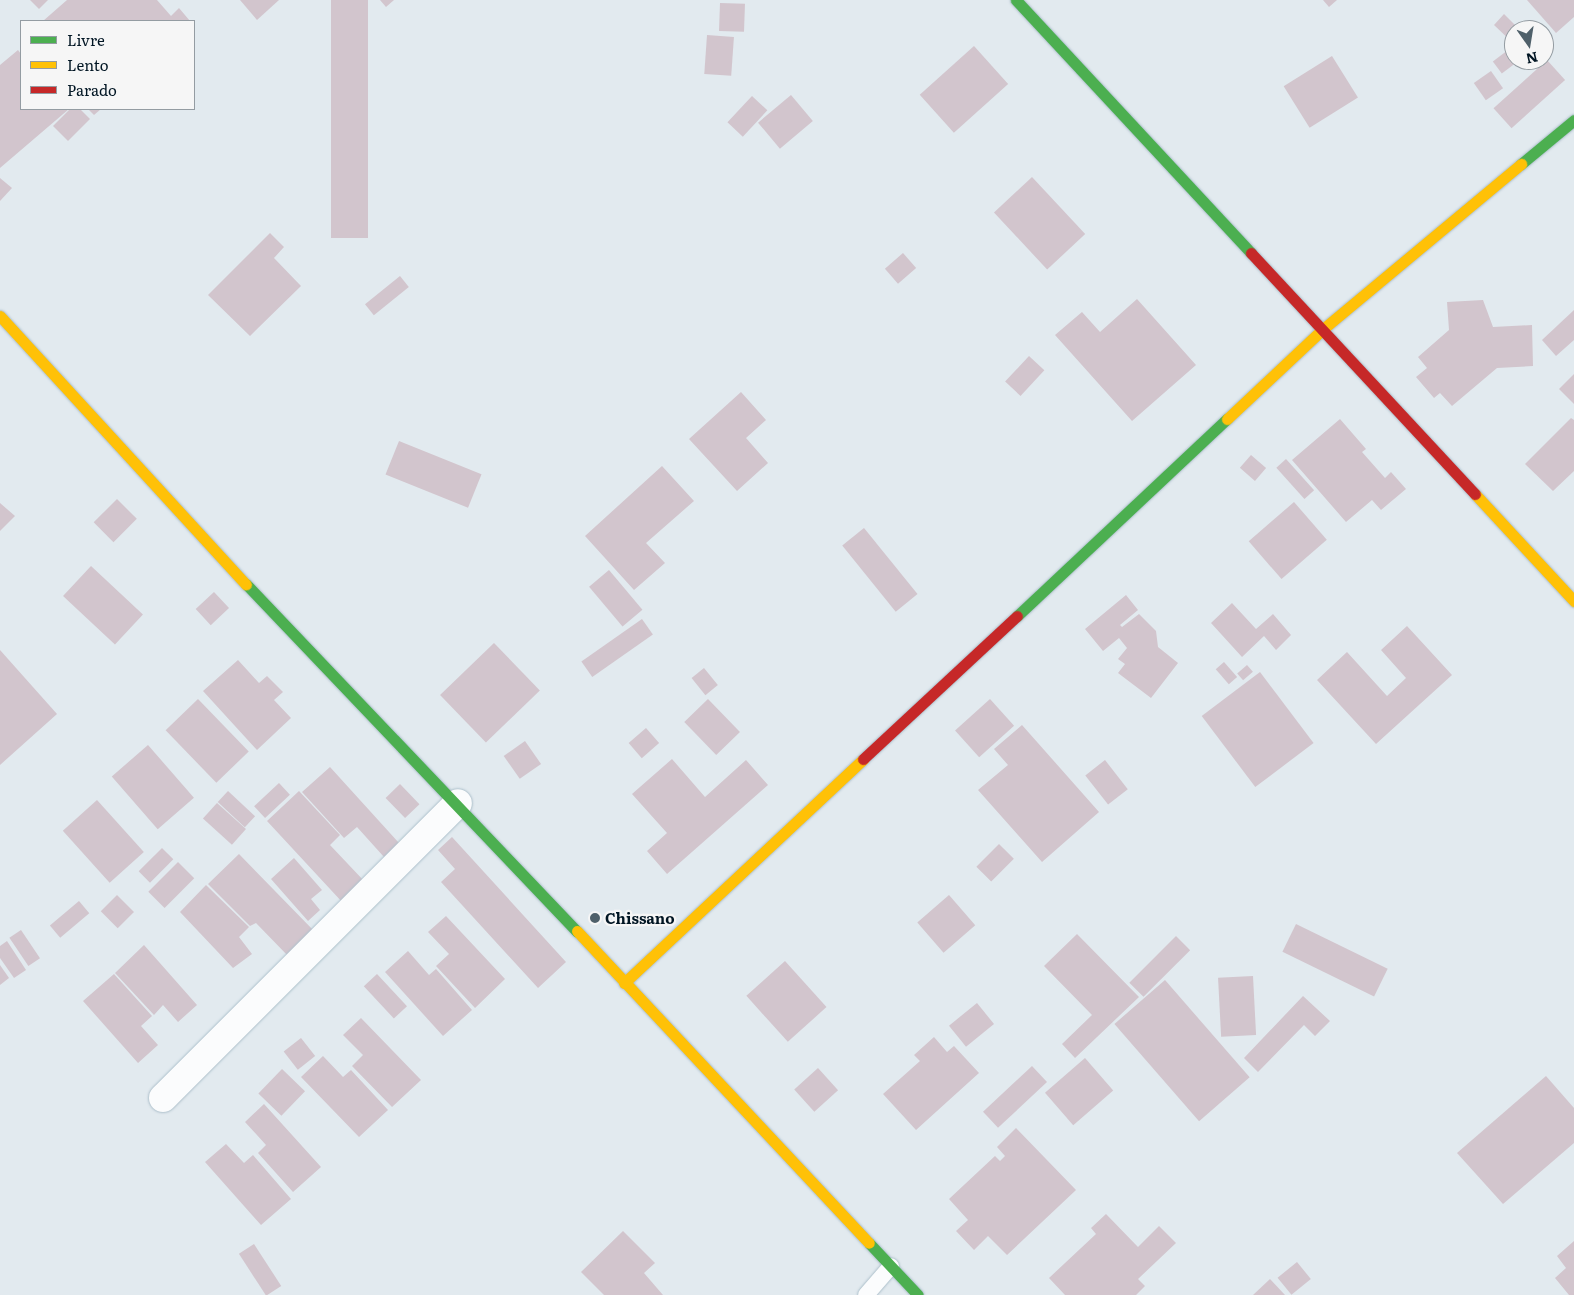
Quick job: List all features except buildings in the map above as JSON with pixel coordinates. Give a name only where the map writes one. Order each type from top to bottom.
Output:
[{"type":"street","points":[[1016,0],[1574,601]]},
{"type":"street","points":[[624,983],[1323,329],[1574,120]]},
{"type":"street","points":[[0,316],[244,582],[458,803],[624,983],[918,1295]]},
{"type":"street","points":[[163,1098],[458,803]]},
{"type":"lane","points":[[866,1295],[891,1266]]},
{"type":"traffic: fast","points":[[1016,0],[1251,253]]},
{"type":"traffic: fast","points":[[1521,164],[1574,120]]},
{"type":"traffic: fast","points":[[1017,616],[1227,419]]},
{"type":"traffic: fast","points":[[246,584],[577,931]]},
{"type":"traffic: fast","points":[[869,1243],[918,1295]]},
{"type":"traffic: slow","points":[[1227,419],[1323,329],[1521,164]]},
{"type":"traffic: slow","points":[[0,316],[246,584]]},
{"type":"traffic: slow","points":[[1475,494],[1574,601]]},
{"type":"traffic: slow","points":[[624,983],[863,759]]},
{"type":"traffic: slow","points":[[577,931],[869,1243]]},
{"type":"traffic: jam","points":[[1251,253],[1475,494]]},
{"type":"traffic: jam","points":[[863,759],[1017,616]]},
{"type":"place","name":"Chissano","points":[[595,918]]}]
